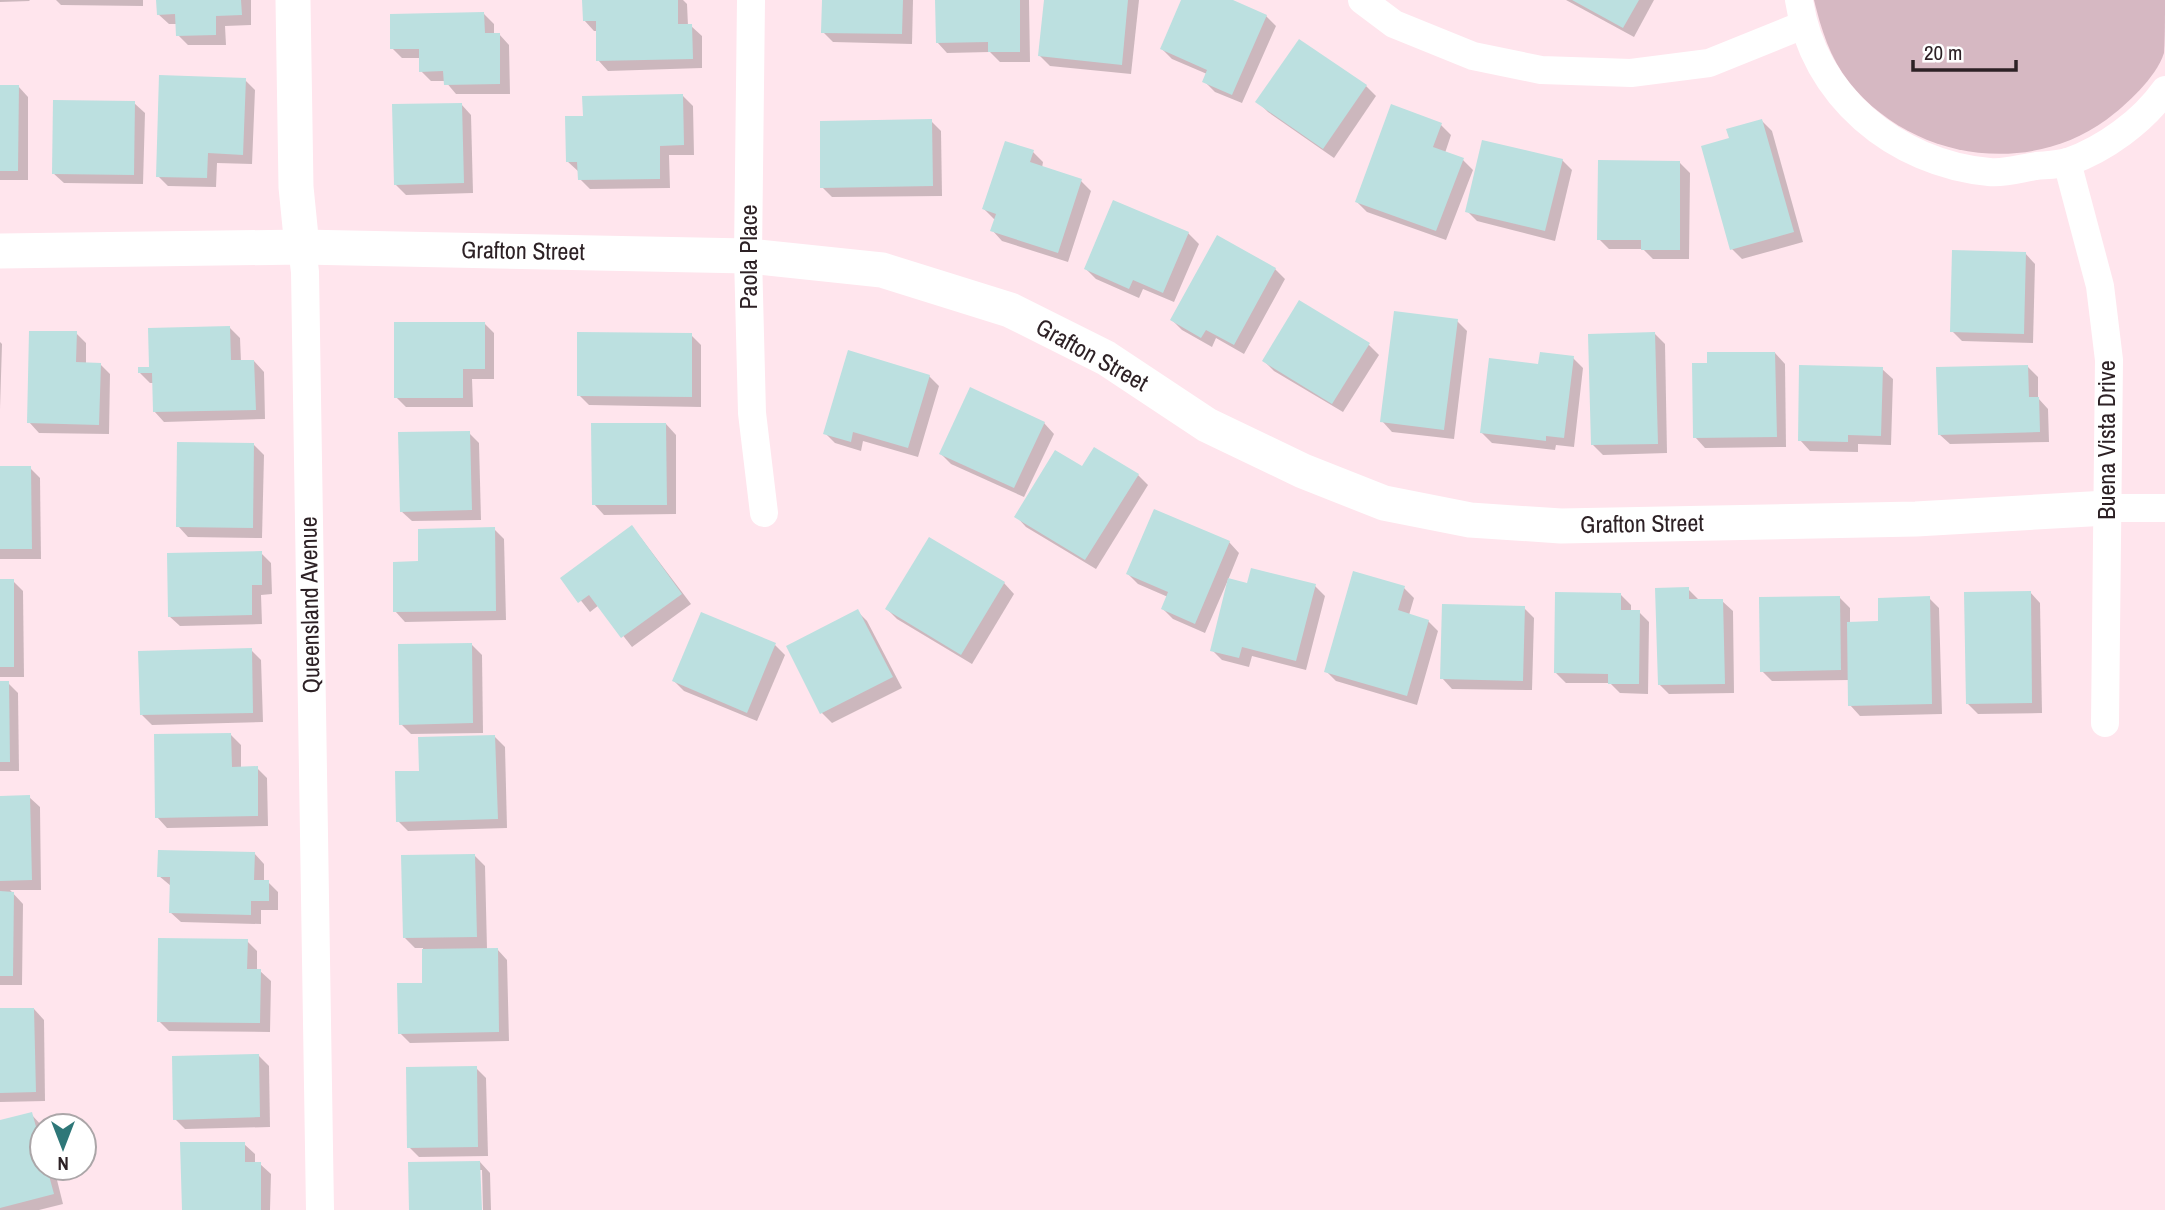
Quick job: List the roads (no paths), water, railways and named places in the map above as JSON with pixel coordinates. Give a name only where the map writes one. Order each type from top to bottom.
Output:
[{"type":"street","name":"Queensland Avenue","points":[[293,0],[296,187],[305,286],[320,1210]]},
{"type":"street","name":"Paola Place","points":[[751,0],[748,256],[752,413],[764,513]]},
{"type":"street","points":[[1362,0],[1394,24],[1473,56],[1541,70],[1631,73],[1709,63],[1801,12],[1824,73],[1849,106],[1898,145],[1936,162],[1991,173],[2067,162],[2107,144],[2154,105],[2165,90]]},
{"type":"street","name":"Buena Vista Drive","points":[[2067,162],[2100,286],[2109,360],[2105,723]]},
{"type":"street","name":"Grafton Street","points":[[0,251],[302,247],[748,256],[882,270],[1010,310],[1107,358],[1207,425],[1303,471],[1384,503],[1471,520],[1561,526],[1916,519],[2107,508],[2165,509]]}]
